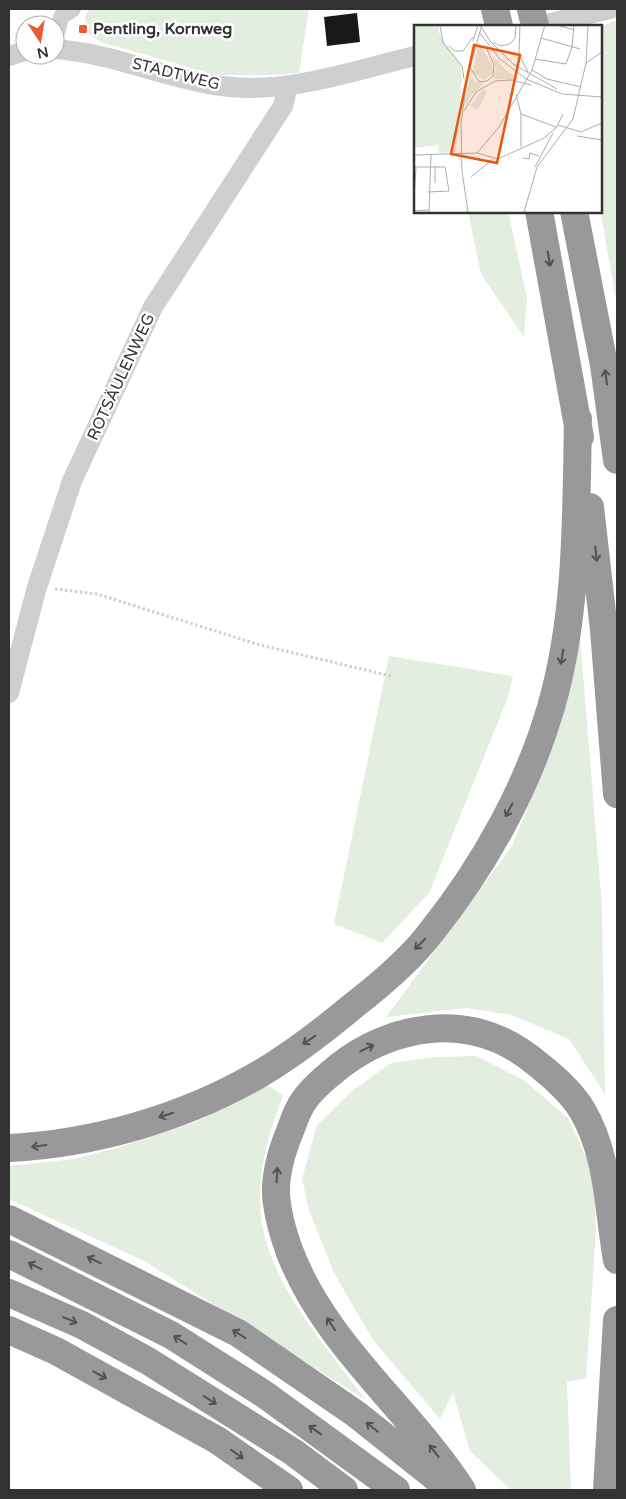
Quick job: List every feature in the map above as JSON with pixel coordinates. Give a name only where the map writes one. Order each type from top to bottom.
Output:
[{"type":"highway","points":[[495,9],[498,25]]},
{"type":"highway","points":[[531,9],[536,25]]},
{"type":"highway","points":[[539,212],[578,418],[603,621],[617,794]]},
{"type":"highway","points":[[574,212],[604,366],[617,460]]},
{"type":"highway","points":[[9,1148],[68,1141],[120,1131],[189,1108],[256,1076],[320,1033],[368,994],[431,933],[470,878],[522,786],[551,708],[570,609],[575,549],[578,418]]},
{"type":"highway","points":[[462,1490],[420,1433],[372,1379],[336,1332],[309,1292],[289,1250],[276,1203],[277,1168],[300,1107],[321,1081],[350,1056],[384,1039],[419,1030],[457,1029],[500,1040],[528,1056],[556,1079],[581,1108],[596,1139],[604,1166],[617,1260]]},
{"type":"highway","points":[[9,1219],[238,1333],[356,1414],[451,1490]]},
{"type":"highway","points":[[9,1254],[171,1335],[264,1394],[396,1490]]},
{"type":"highway","points":[[9,1293],[82,1325],[148,1361],[293,1452],[344,1490]]},
{"type":"highway","points":[[607,1490],[617,1320]]},
{"type":"highway","points":[[9,1330],[56,1351],[216,1440],[289,1490]]},
{"type":"street","points":[[540,25],[606,10]]},
{"type":"street","name":"STADTWEG","points":[[65,50],[101,54],[179,78],[222,86],[288,86],[414,56]]},
{"type":"street","name":"ROTSÄULENWEG","points":[[9,693],[37,587],[72,481],[153,308],[283,106],[288,86]]},
{"type":"path","points":[[37,587],[97,594],[260,645],[391,676]]},
{"type":"green space","points":[[89,9],[309,9],[299,73],[215,75],[101,42],[88,33],[85,17]]},
{"type":"green space","points":[[617,20],[617,305],[601,212],[601,27]]},
{"type":"green space","points":[[468,212],[508,212],[527,298],[524,337],[481,274]]},
{"type":"green space","points":[[580,637],[602,906],[605,1094],[569,1039],[511,1015],[467,1008],[386,1017],[512,846],[558,732]]},
{"type":"green space","points":[[389,656],[513,676],[507,700],[429,893],[382,943],[334,924]]},
{"type":"green space","points":[[477,1056],[525,1081],[568,1118],[594,1174],[596,1232],[586,1378],[567,1382],[571,1490],[511,1490],[470,1451],[453,1393],[440,1419],[373,1340],[334,1273],[309,1210],[302,1179],[317,1125],[352,1091],[391,1063],[435,1057]]},
{"type":"green space","points":[[268,1085],[283,1096],[266,1148],[260,1188],[263,1229],[271,1256],[283,1282],[314,1332],[366,1400],[144,1261],[9,1199],[9,1166],[74,1159],[123,1146],[196,1122]]},
{"type":"building","points":[[357,13],[360,42],[327,46],[324,17]]},
{"type":"place","name":"Pentling, Kornweg","points":[[83,29]]}]
